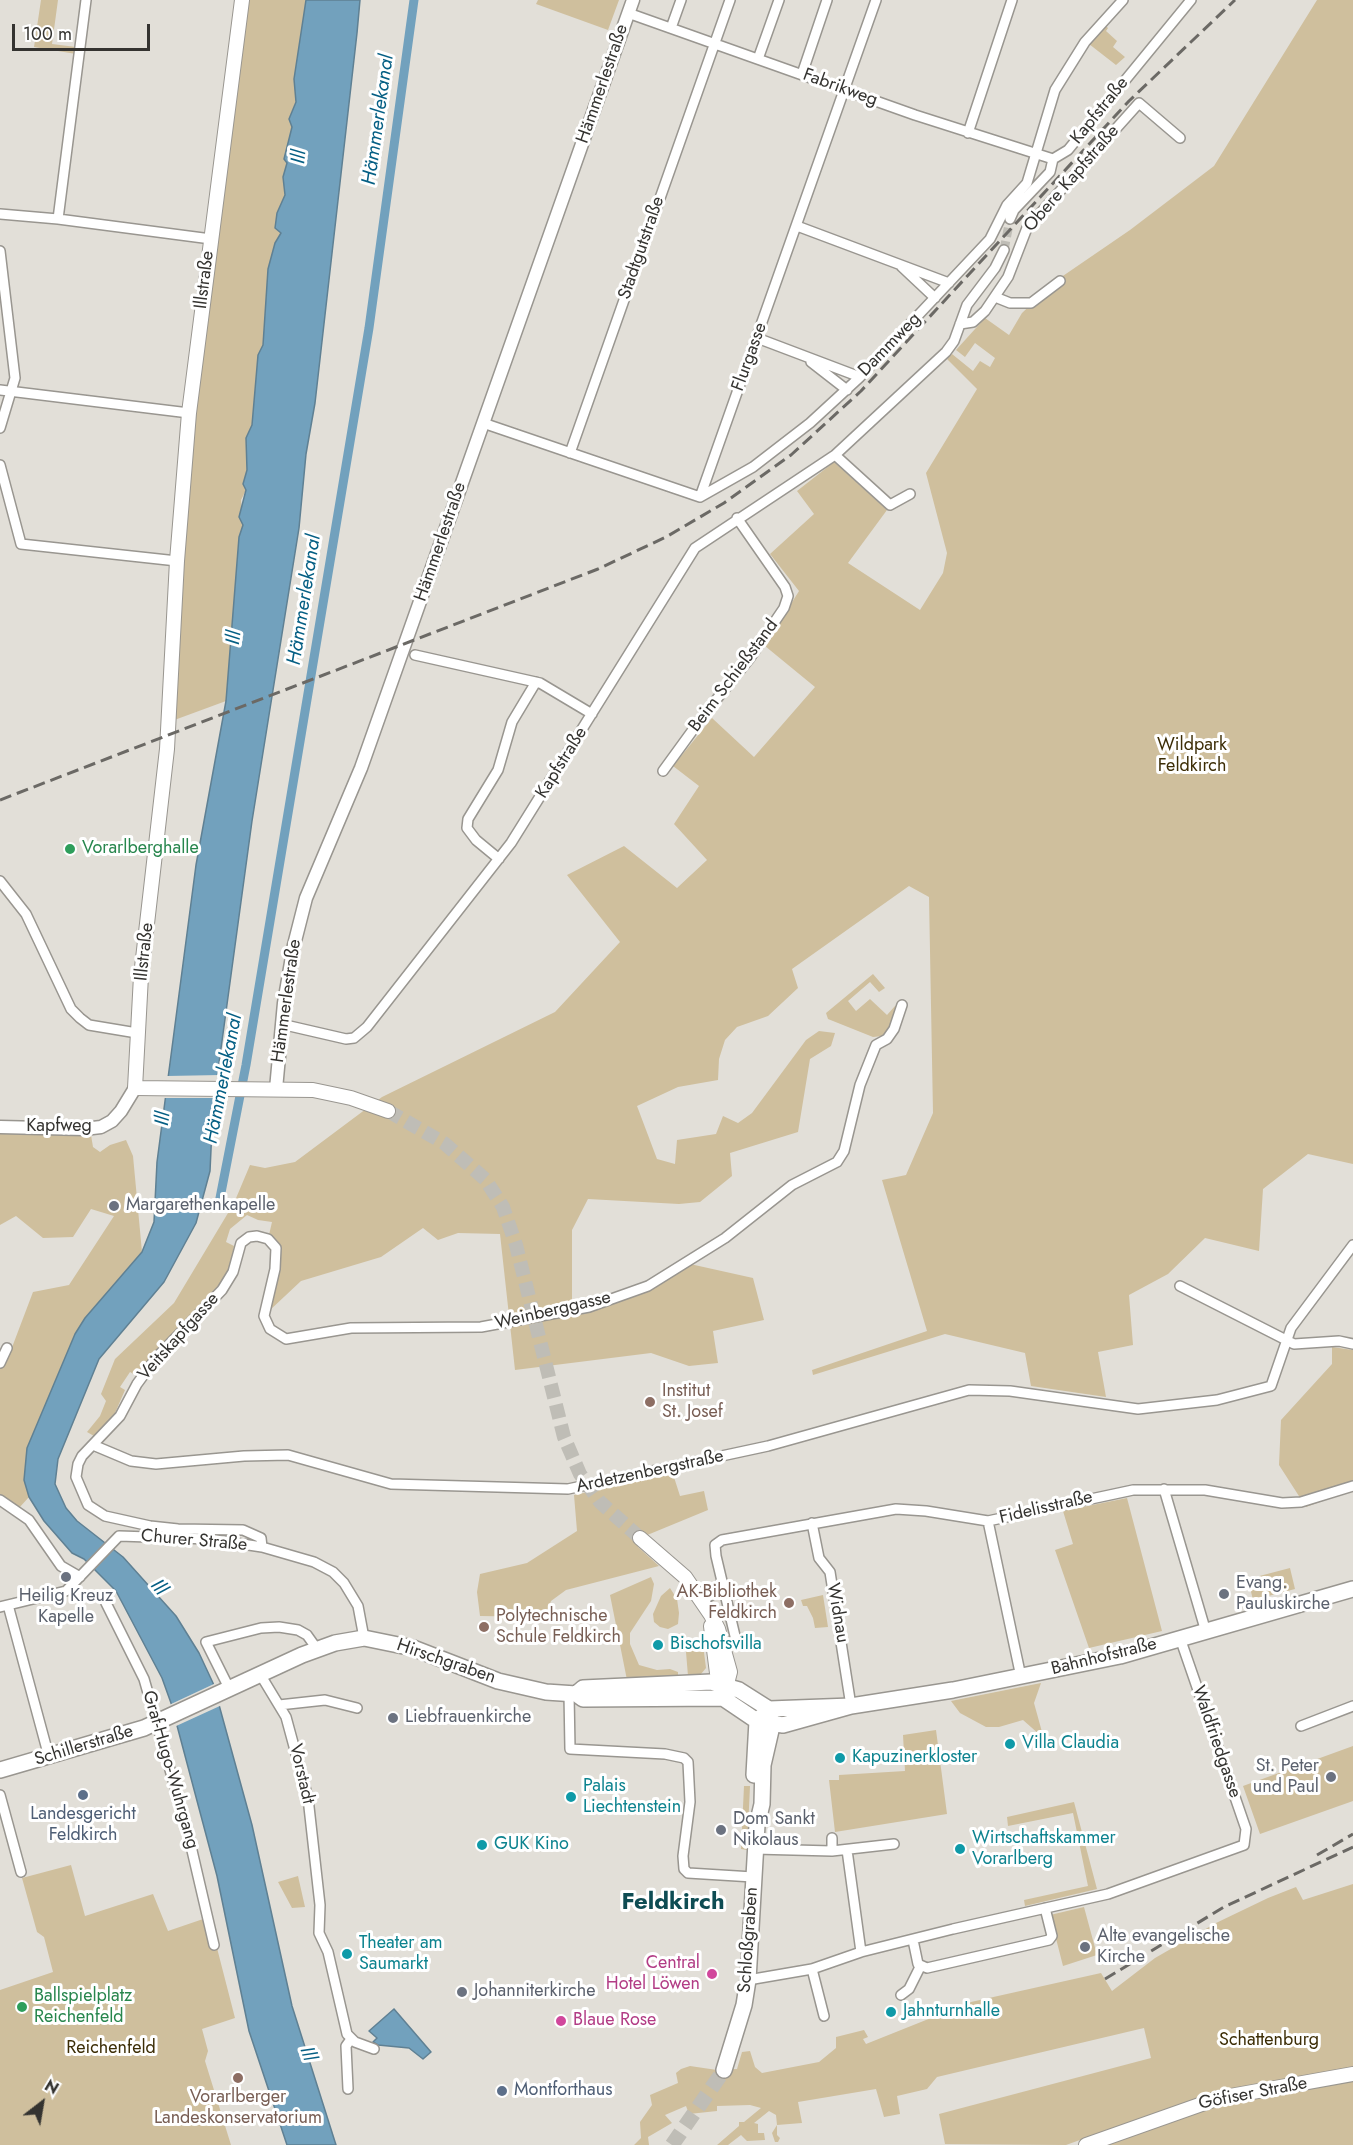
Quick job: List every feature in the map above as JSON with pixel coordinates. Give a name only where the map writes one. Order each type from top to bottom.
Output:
[{"type":"main road","name":"Illstraße","points":[[135,1088],[137,1033],[167,749],[177,561],[189,413],[242,0]]},
{"type":"main road","points":[[135,1088],[276,1089],[327,1093],[388,1111]]},
{"type":"main road","points":[[640,1538],[685,1577],[703,1600],[718,1629],[729,1665],[730,1672],[724,1691],[765,1724],[769,1709]]},
{"type":"main road","name":"Bahnhofstraße","points":[[765,1724],[783,1725],[851,1706],[1022,1677],[1120,1656],[1353,1589]]},
{"type":"main road","name":"Hirschgraben","points":[[224,1692],[317,1649],[364,1638],[413,1648],[527,1689],[572,1694],[582,1699],[739,1690],[769,1709]]},
{"type":"main road","name":"Schillerstraße","points":[[0,1770],[49,1757],[164,1720],[224,1692]]},
{"type":"main road","name":"Bahnhofstraße","points":[[769,1709],[851,1706]]},
{"type":"main road","name":"Schloßgraben","points":[[724,2070],[744,2005],[748,1980],[757,1825],[752,1803],[765,1724]]},
{"type":"main road","name":"Göfiser Straße","points":[[1086,2145],[1212,2100],[1353,2074]]},
{"type":"street","points":[[58,219],[86,0]]},
{"type":"street","name":"Hämmerlestraße","points":[[276,1089],[281,1024],[294,945],[306,898],[361,768],[633,0]]},
{"type":"street","points":[[671,28],[681,0]]},
{"type":"street","name":"Stadtgutstraße","points":[[570,453],[730,0]]},
{"type":"street","points":[[758,58],[778,0]]},
{"type":"street","points":[[802,74],[827,0]]},
{"type":"street","name":"Flurgasse","points":[[700,497],[876,0]]},
{"type":"street","points":[[968,133],[1012,0]]},
{"type":"street","name":"Dammweg","points":[[700,497],[722,486],[784,445],[847,390],[990,239],[1007,205],[1027,183],[1055,90],[1085,42],[1123,0]]},
{"type":"street","name":"Kapfstraße","points":[[1010,219],[1014,210],[1050,172],[1053,159],[1068,150],[1191,0]]},
{"type":"street","name":"Fabrikweg","points":[[628,13],[968,133],[1053,159]]},
{"type":"street","name":"Obere Kapfstraße","points":[[960,324],[974,322],[995,297],[1017,258],[1021,239],[1027,228],[1139,104],[1180,138]]},
{"type":"street","points":[[0,214],[58,219],[211,239]]},
{"type":"street","points":[[797,226],[950,283]]},
{"type":"street","points":[[0,250],[11,327],[15,378],[0,428]]},
{"type":"street","name":"Kapfstraße","points":[[281,1024],[338,1038],[354,1038],[376,1016],[499,859],[695,548],[835,455],[946,352],[954,341],[968,305],[995,268],[1004,250]]},
{"type":"street","points":[[897,263],[935,298]]},
{"type":"street","points":[[995,297],[1010,303],[1031,303],[1060,281]]},
{"type":"street","points":[[757,338],[860,377]]},
{"type":"street","points":[[804,356],[847,390]]},
{"type":"street","points":[[0,390],[189,413]]},
{"type":"street","points":[[483,423],[700,497]]},
{"type":"street","points":[[835,455],[890,505],[909,494]]},
{"type":"street","points":[[0,465],[5,501],[21,544],[177,561]]},
{"type":"street","name":"Beim Schießstand","points":[[663,771],[703,716],[750,658],[784,608],[788,597],[785,587],[737,518]]},
{"type":"street","points":[[415,655],[536,682],[592,714]]},
{"type":"street","points":[[499,859],[476,840],[466,828],[468,819],[498,770],[512,722],[536,682]]},
{"type":"street","points":[[0,881],[26,914],[71,1009],[89,1025],[137,1033]]},
{"type":"street","name":"Weinberggasse","points":[[262,1237],[273,1243],[277,1256],[267,1297],[266,1322],[272,1332],[286,1339],[351,1328],[481,1327],[589,1307],[648,1286],[725,1238],[792,1185],[837,1162],[844,1151],[860,1085],[876,1045],[887,1039],[894,1029],[902,1005]]},
{"type":"street","name":"Kapfweg","points":[[0,1127],[84,1130],[101,1127],[112,1121],[122,1111],[135,1088]]},
{"type":"street","name":"Veitskapfgasse","points":[[93,1445],[120,1416],[137,1384],[156,1358],[222,1290],[233,1272],[242,1242],[249,1237],[262,1237]]},
{"type":"street","points":[[1286,1340],[1291,1328],[1340,1259],[1353,1245]]},
{"type":"street","points":[[1180,1286],[1294,1344],[1339,1341],[1353,1344]]},
{"type":"street","name":"Ardetzenbergstraße","points":[[93,1445],[130,1461],[156,1464],[244,1456],[288,1455],[391,1484],[568,1489],[756,1448],[969,1390],[1011,1391],[1138,1409],[1217,1400],[1271,1386],[1286,1340]]},
{"type":"street","points":[[0,1363],[7,1348]]},
{"type":"street","points":[[93,1445],[78,1464],[76,1477],[83,1496],[96,1511],[150,1526],[243,1530],[261,1538],[262,1547]]},
{"type":"street","name":"Fidelisstraße","points":[[723,1588],[715,1548],[718,1542],[896,1509],[926,1511],[988,1521],[1100,1495],[1164,1489],[1205,1490],[1282,1503],[1301,1502],[1353,1486]]},
{"type":"street","points":[[1164,1489],[1206,1632]]},
{"type":"street","points":[[0,1500],[29,1520],[62,1566],[80,1577],[61,1593],[4,1606],[49,1757]]},
{"type":"street","points":[[988,1521],[1022,1677]]},
{"type":"street","name":"Widnau","points":[[813,1523],[819,1558],[830,1572],[851,1706]]},
{"type":"street","name":"Churer Straße","points":[[80,1577],[116,1539],[209,1539],[262,1547],[314,1562],[333,1572],[344,1583],[358,1606],[364,1638]]},
{"type":"street","points":[[703,1600],[723,1588],[735,1636]]},
{"type":"street","name":"Graf-Hugo-Wuhrgang","points":[[106,1603],[164,1720],[214,1945]]},
{"type":"street","points":[[224,1692],[206,1642],[261,1628],[279,1627],[298,1630],[307,1635],[317,1649]]},
{"type":"street","name":"Waldfriedgasse","points":[[1045,1908],[1120,1891],[1244,1845],[1246,1829],[1180,1638]]},
{"type":"street","name":"Vorstadt","points":[[260,1674],[290,1727],[308,1798],[318,1881],[319,1933],[328,1952],[351,2038]]},
{"type":"street","points":[[572,1694],[570,1749],[676,1755],[688,1762],[690,1802],[683,1856],[684,1869],[688,1874],[753,1877]]},
{"type":"street","points":[[279,1705],[326,1700],[357,1708]]},
{"type":"street","points":[[1300,1726],[1353,1706]]},
{"type":"street","points":[[0,1795],[21,1872]]},
{"type":"street","points":[[832,1838],[832,1851]]},
{"type":"street","points":[[755,1849],[832,1851],[894,1844]]},
{"type":"street","points":[[847,1850],[861,1952]]},
{"type":"street","points":[[748,1980],[812,1969],[861,1952],[1045,1908],[1052,1935],[1050,1940],[927,1968],[920,1967]]},
{"type":"street","points":[[901,1995],[909,1989],[920,1967],[913,1940]]},
{"type":"street","points":[[812,1969],[824,2016]]},
{"type":"street","points":[[348,2090],[346,2046],[351,2038],[374,2049]]},
{"type":"green space","points":[[41,0],[58,0],[52,44],[76,47],[76,54],[34,47]]},
{"type":"green space","points":[[242,0],[306,0],[294,79],[296,101],[289,119],[292,127],[284,159],[287,163],[283,177],[285,195],[277,213],[275,228],[281,233],[275,243],[268,269],[263,345],[258,355],[252,425],[246,438],[247,470],[243,484],[246,490],[241,500],[243,525],[239,537],[226,701],[169,722],[177,561]]},
{"type":"green space","points":[[538,0],[619,0],[608,30],[536,4]]},
{"type":"green space","name":"Wildpark Feldkirch","points":[[1317,0],[1353,0],[1353,1164],[1308,1154],[1263,1189],[1259,1251],[1205,1238],[1168,1274],[1129,1295],[1133,1345],[1098,1352],[1106,1397],[1031,1386],[1025,1353],[945,1334],[813,1375],[812,1370],[927,1331],[882,1180],[906,1175],[933,1113],[929,897],[909,886],[792,969],[798,988],[768,1016],[737,1027],[725,1040],[719,1059],[718,1080],[678,1087],[637,1106],[657,1159],[675,1164],[677,1140],[716,1134],[723,1116],[738,1123],[752,1113],[806,1040],[819,1031],[835,1033],[831,1046],[810,1059],[798,1132],[730,1153],[732,1176],[700,1202],[679,1204],[588,1199],[572,1230],[572,1303],[598,1299],[647,1283],[681,1262],[753,1278],[764,1320],[713,1331],[718,1363],[689,1366],[651,1353],[515,1370],[500,1234],[458,1233],[438,1240],[423,1228],[381,1257],[301,1281],[269,1311],[281,1256],[280,1246],[269,1235],[272,1222],[258,1220],[247,1215],[230,1229],[226,1242],[234,1246],[229,1271],[219,1288],[152,1355],[137,1376],[130,1372],[120,1387],[125,1390],[115,1413],[94,1436],[87,1432],[100,1416],[106,1401],[101,1394],[115,1359],[174,1303],[234,1203],[250,1165],[265,1168],[295,1162],[382,1097],[555,1012],[620,942],[567,875],[624,846],[677,888],[707,860],[674,824],[699,786],[673,766],[712,718],[754,757],[815,687],[765,646],[799,591],[770,554],[814,514],[797,491],[834,462],[887,510],[848,563],[920,610],[943,573],[947,553],[926,473],[977,389],[947,359],[952,354],[973,371],[980,361],[990,367],[995,358],[975,343],[965,357],[956,350],[985,318],[1009,335],[1022,313],[1057,280],[1130,230],[1214,166]]},
{"type":"green space","points":[[1105,25],[1108,28],[1106,31],[1117,41],[1113,47],[1125,57],[1116,65],[1089,44]]},
{"type":"green space","points":[[873,974],[885,988],[879,992],[870,982],[848,1001],[856,1011],[870,999],[887,1015],[895,1006],[898,1007],[892,1026],[883,1036],[873,1037],[828,1019],[826,1013]]},
{"type":"green space","points":[[0,1127],[84,1129],[91,1135],[93,1147],[100,1152],[110,1145],[126,1140],[133,1156],[142,1252],[85,1318],[75,1334],[27,1448],[24,1480],[29,1497],[19,1508],[0,1496],[0,1358],[11,1350],[33,1292],[69,1285],[114,1216],[91,1209],[73,1237],[43,1238],[16,1216],[0,1225]]},
{"type":"green space","points":[[1332,1347],[1353,1350],[1353,1490],[1306,1507],[1279,1465],[1281,1420],[1332,1364]]},
{"type":"green space","points":[[673,1474],[680,1496],[704,1491],[708,1510],[640,1538],[638,1547],[659,1566],[566,1590],[551,1601],[545,1617],[480,1616],[477,1592],[480,1574],[527,1563],[577,1531],[574,1495]]},
{"type":"green space","points":[[1127,1498],[1162,1631],[1089,1648],[1055,1550],[1073,1544],[1063,1511]]},
{"type":"green space","points":[[1290,1568],[1295,1589],[1253,1600],[1248,1579]]},
{"type":"green space","points":[[651,1577],[654,1584],[651,1601],[630,1633],[630,1644],[639,1665],[657,1670],[670,1669],[678,1672],[678,1676],[627,1680],[610,1595]]},
{"type":"green space","points":[[670,1588],[677,1599],[679,1613],[678,1624],[668,1629],[654,1622],[653,1614],[661,1596]]},
{"type":"green space","points":[[823,1595],[828,1627],[815,1628],[807,1606],[803,1606],[801,1600]]},
{"type":"green space","points":[[702,1637],[706,1668],[701,1674],[688,1676],[685,1640]]},
{"type":"green space","points":[[1041,1683],[1034,1703],[1042,1732],[1040,1735],[1023,1720],[999,1727],[986,1727],[960,1713],[951,1701]]},
{"type":"green space","points":[[936,1730],[947,1814],[835,1832],[829,1780],[839,1780],[839,1775],[905,1771],[903,1735]]},
{"type":"green space","points":[[1353,1746],[1353,1801],[1260,1834],[1243,1786]]},
{"type":"green space","points":[[744,1786],[750,1786],[747,1850],[741,1849]]},
{"type":"green space","points":[[1074,1802],[1097,1889],[1025,1906],[1024,1900],[1088,1886],[1073,1813],[1008,1826],[1007,1817]]},
{"type":"green space","name":"Reichenfeld","points":[[71,1865],[85,1916],[153,1894],[168,1931],[209,1917],[235,2018],[202,2029],[208,2051],[205,2061],[231,2145],[0,2145],[0,1990],[53,1972],[44,1937],[37,1932],[22,1878]]},
{"type":"green space","points":[[298,1876],[305,1907],[292,1908],[278,1882]]},
{"type":"green space","name":"Schattenburg","points":[[1353,1884],[1353,2145],[1098,2145],[1177,2116],[1172,2107],[1066,2145],[945,2144],[939,2114],[1151,2058],[1144,2028],[937,2077],[927,2089],[897,2096],[900,2114],[884,2117],[876,2089],[798,2102],[802,2123],[777,2125],[776,2115],[769,2111],[754,2123],[758,2124],[758,2133],[764,2133],[765,2140],[747,2141],[741,2135],[728,2145],[717,2145],[739,2126],[739,2122],[744,2122],[761,2108],[750,2105],[717,2106],[717,2111],[689,2114],[686,2106],[665,2115],[672,2123],[648,2137],[649,2145],[634,2145],[641,2138],[640,2122],[652,2105],[650,2095],[678,2083],[676,2073],[681,2069],[690,2066],[717,2070],[737,2069],[742,2052],[750,2051],[755,2067],[762,2073],[819,2062],[836,2048],[836,2037],[864,2030],[868,2037],[863,2039],[866,2044],[971,2002],[1101,1973],[1112,1991],[1155,1958],[1216,1923],[1268,1898],[1296,1887],[1303,1900]]},
{"type":"green space","points":[[1084,1907],[1097,1955],[1063,1966],[1050,1915]]},
{"type":"green space","points":[[777,2125],[777,2135],[780,2138],[778,2142],[775,2142],[772,2133]]},
{"type":"water","name":"Ill","points":[[306,0],[360,0],[299,528],[252,821],[213,1107],[210,1171],[196,1223],[164,1282],[99,1359],[58,1459],[55,1484],[66,1508],[77,1521],[123,1557],[176,1616],[199,1653],[213,1683],[252,1825],[292,2006],[336,2145],[287,2145],[249,2031],[217,1876],[171,1703],[162,1678],[116,1591],[84,1559],[72,1553],[44,1521],[29,1497],[24,1480],[27,1448],[75,1334],[85,1318],[142,1252],[154,1222],[157,1162],[196,865],[226,701],[239,537],[243,525],[239,517],[246,490],[243,484],[247,470],[246,438],[252,425],[258,355],[263,345],[268,269],[275,243],[281,233],[275,228],[277,213],[285,195],[283,177],[287,163],[284,159],[292,127],[289,119],[296,102],[294,79]]},
{"type":"water","points":[[394,2009],[431,2052],[423,2059],[409,2048],[378,2045],[373,2042],[377,2038],[369,2031]]},
{"type":"pier","points":[[220,1075],[217,1098],[163,1098],[167,1076]]},
{"type":"pier","points":[[216,1683],[222,1705],[174,1727],[169,1705]]},
{"type":"waterway","name":"Hämmerlekanal","points":[[219,1203],[246,1065],[369,328],[414,0]]},
{"type":"tunnel","points":[[1004,250],[1010,219]]},
{"type":"tunnel","points":[[388,1111],[444,1143],[485,1179],[503,1207],[516,1245],[564,1437],[580,1474],[600,1502],[640,1538]]},
{"type":"tunnel","points":[[672,2145],[724,2070]]},
{"type":"railway","points":[[0,800],[598,569],[666,537],[724,503],[791,455],[861,391],[1129,101],[1235,0]]},
{"type":"railway","points":[[1317,1855],[1353,1834]]},
{"type":"railway","points":[[1105,1979],[1224,1907],[1353,1847]]},
{"type":"place","name":"Vorarlberghalle","points":[[70,849]]},
{"type":"place","name":"Margarethenkapelle","points":[[114,1206]]},
{"type":"place","name":"Institut St. Josef","points":[[650,1402]]},
{"type":"place","name":"Heilig Kreuz Kapelle","points":[[66,1577]]},
{"type":"place","name":"Evang. Pauluskirche","points":[[1224,1594]]},
{"type":"place","name":"AK-Bibliothek Feldkirch","points":[[789,1603]]},
{"type":"place","name":"Polytechnische Schule Feldkirch","points":[[484,1627]]},
{"type":"place","name":"Bischofsvilla","points":[[658,1645]]},
{"type":"place","name":"Liebfrauenkirche","points":[[393,1718]]},
{"type":"place","name":"Villa Claudia","points":[[1010,1744]]},
{"type":"place","name":"Kapuzinerkloster","points":[[840,1758]]},
{"type":"place","name":"St. Peter und Paul","points":[[1331,1777]]},
{"type":"place","name":"Landesgericht Feldkirch","points":[[83,1795]]},
{"type":"place","name":"Palais Liechtenstein","points":[[571,1797]]},
{"type":"place","name":"Dom Sankt Nikolaus","points":[[721,1830]]},
{"type":"place","name":"GUK Kino","points":[[482,1845]]},
{"type":"place","name":"Wirtschaftskammer Vorarlberg","points":[[960,1849]]},
{"type":"place","name":"Alte evangelische Kirche","points":[[1085,1947]]},
{"type":"place","name":"Theater am Saumarkt","points":[[347,1954]]},
{"type":"place","name":"Central Hotel Löwen","points":[[712,1974]]},
{"type":"place","name":"Johanniterkirche","points":[[462,1992]]},
{"type":"place","name":"Ballspielplatz Reichenfeld","points":[[22,2007]]},
{"type":"place","name":"Jahnturnhalle","points":[[891,2012]]},
{"type":"place","name":"Blaue Rose","points":[[561,2021]]},
{"type":"place","name":"Vorarlberger Landeskonservatorium","points":[[238,2078]]},
{"type":"place","name":"Montforthaus","points":[[502,2091]]},
{"type":"district","name":"Feldkirch","points":[[673,1903]]}]
